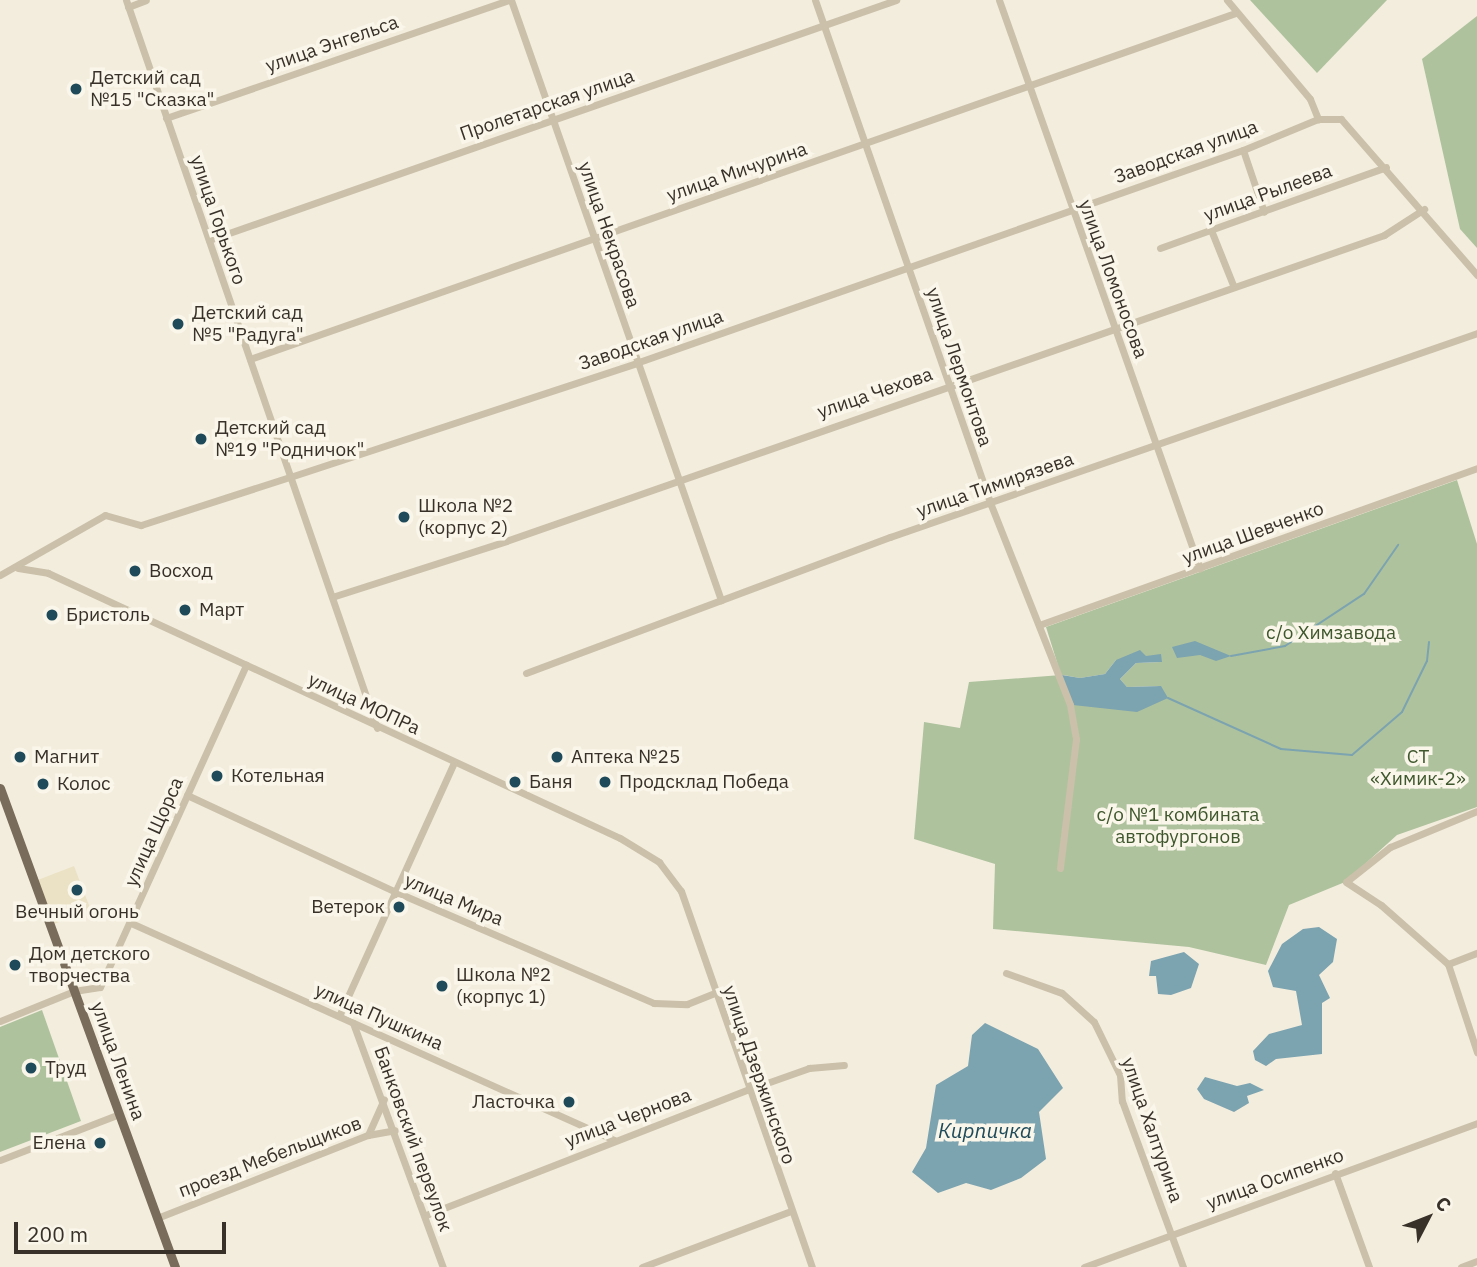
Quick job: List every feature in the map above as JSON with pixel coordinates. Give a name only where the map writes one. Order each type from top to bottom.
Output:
[{"type":"main road","name":"улица Ленина","points":[[0,788],[175,1267]]},
{"type":"street","points":[[127,4],[146,0]]},
{"type":"street","name":"улица Энгельса","points":[[166,118],[509,0]]},
{"type":"street","name":"улица Некрасова","points":[[509,0],[596,238],[636,363],[721,600]]},
{"type":"street","name":"улица Лермонтова","points":[[815,0],[990,505],[1070,705],[1076,739],[1060,868]]},
{"type":"street","name":"Пролетарская улица","points":[[209,240],[895,0]]},
{"type":"street","name":"улица Ломоносова","points":[[999,0],[1154,446],[1200,569]]},
{"type":"street","points":[[1227,0],[1235,13],[1310,99],[1318,119],[1341,119],[1424,209],[1477,275]]},
{"type":"street","name":"улица Горького","points":[[127,4],[377,729]]},
{"type":"street","name":"улица Мичурина","points":[[250,359],[1028,88],[1235,13]]},
{"type":"street","name":"Заводская улица","points":[[0,575],[18,568],[86,523],[105,515],[141,525],[290,477],[636,363],[1243,150],[1318,119]]},
{"type":"street","points":[[1243,150],[1264,212]]},
{"type":"street","name":"улица Рылеева","points":[[1160,248],[1386,167]]},
{"type":"street","name":"улица Чехова","points":[[332,597],[1384,235],[1424,209]]},
{"type":"street","points":[[1211,230],[1233,285]]},
{"type":"street","name":"улица Тимирязева","points":[[526,673],[721,600],[1477,333]]},
{"type":"street","name":"улица Шевченко","points":[[1039,625],[1477,468]]},
{"type":"street","name":"улица МОПРа","points":[[18,568],[48,573],[377,729],[620,838],[659,862],[681,891]]},
{"type":"street","name":"улица Щорса","points":[[74,991],[100,987],[246,665]]},
{"type":"street","points":[[339,1016],[454,763]]},
{"type":"street","name":"улица Мира","points":[[187,795],[396,892],[654,1003],[687,1003],[714,993]]},
{"type":"street","points":[[1477,811],[1390,846],[1346,882],[1381,905],[1448,964],[1477,1052]]},
{"type":"street","name":"улица Дзержинского","points":[[681,891],[747,1090],[811,1267]]},
{"type":"street","name":"улица Пушкина","points":[[131,923],[614,1140]]},
{"type":"street","points":[[1448,964],[1477,953]]},
{"type":"street","name":"улица Халтурина","points":[[1006,973],[1062,993],[1094,1022],[1120,1075],[1122,1101],[1183,1267]]},
{"type":"street","points":[[0,1021],[74,991]]},
{"type":"street","name":"Банковский переулок","points":[[352,1023],[384,1099],[443,1267]]},
{"type":"street","name":"улица Чернова","points":[[426,1215],[747,1090],[809,1068],[845,1065]]},
{"type":"street","points":[[368,1135],[384,1099]]},
{"type":"street","points":[[0,1160],[119,1114]]},
{"type":"street","name":"улица Осипенко","points":[[1084,1267],[1477,1123]]},
{"type":"street","name":"проезд Мебельщиков","points":[[157,1218],[368,1135],[395,1130]]},
{"type":"street","points":[[1335,1173],[1369,1267]]},
{"type":"street","points":[[642,1267],[791,1212]]},
{"type":"street","points":[[1461,1267],[1477,1261]]},
{"type":"green space","points":[[1250,0],[1387,0],[1317,73]]},
{"type":"green space","points":[[1477,16],[1477,248],[1460,229],[1422,59]]},
{"type":"green space","points":[[1457,480],[1477,544],[1477,807],[1397,835],[1345,882],[1289,905],[1266,965],[1189,947],[993,929],[995,864],[914,839],[924,722],[960,728],[969,682],[1061,675],[1046,627]],"holes":[[[1116,660],[1162,662],[1136,663],[1120,679],[1127,687],[1161,686],[1073,705],[1063,675],[1080,678],[1105,674]]]},
{"type":"green space","name":"Труд","points":[[42,1010],[81,1121],[0,1152],[0,1027]]},
{"type":"shaded area","points":[[74,866],[91,910],[51,925],[34,881]]},
{"type":"water","points":[[1195,641],[1231,656],[1216,661],[1200,655],[1177,658],[1172,647]]},
{"type":"water","points":[[1140,650],[1146,656],[1161,654],[1162,662],[1136,663],[1120,679],[1127,687],[1161,686],[1168,698],[1137,712],[1073,705],[1062,675],[1080,678],[1105,674],[1116,660]]},
{"type":"water","points":[[1319,927],[1337,939],[1333,962],[1319,975],[1330,998],[1322,1003],[1322,1054],[1276,1059],[1266,1066],[1255,1060],[1253,1051],[1269,1034],[1302,1025],[1296,991],[1273,987],[1268,971],[1282,944],[1303,929]]},
{"type":"water","points":[[1184,952],[1199,964],[1191,988],[1171,995],[1158,994],[1156,976],[1149,976],[1151,961]]},
{"type":"water","name":"Кирпичка","points":[[985,1023],[1038,1049],[1063,1088],[1039,1112],[1046,1159],[1021,1178],[991,1190],[966,1183],[938,1193],[912,1172],[926,1148],[936,1085],[968,1066],[972,1035]]},
{"type":"water","points":[[1205,1077],[1237,1086],[1250,1083],[1264,1090],[1247,1096],[1249,1103],[1234,1112],[1204,1099],[1197,1089]]},
{"type":"waterway","points":[[1231,656],[1285,646],[1364,594],[1398,545]]},
{"type":"waterway","points":[[1168,698],[1281,749],[1352,755],[1402,712],[1427,661],[1429,642]]},
{"type":"place","name":"Детский сад №15 \"Сказка\"","points":[[76,89]]},
{"type":"place","name":"Детский сад №5 \"Радуга\"","points":[[178,324]]},
{"type":"place","name":"Детский сад №19 \"Родничок\"","points":[[201,439]]},
{"type":"place","name":"Школа №2 (корпус 2)","points":[[404,517]]},
{"type":"place","name":"Восход","points":[[135,571]]},
{"type":"place","name":"Март","points":[[185,610]]},
{"type":"place","name":"Бристоль","points":[[52,615]]},
{"type":"place","name":"Магнит","points":[[20,757]]},
{"type":"place","name":"Аптека №25","points":[[557,757]]},
{"type":"place","name":"Котельная","points":[[217,776]]},
{"type":"place","name":"Баня","points":[[515,782]]},
{"type":"place","name":"Продсклад Победа","points":[[605,782]]},
{"type":"place","name":"Колос","points":[[43,784]]},
{"type":"place","name":"Вечный огонь","points":[[77,890]]},
{"type":"place","name":"Ветерок","points":[[399,907]]},
{"type":"place","name":"Дом детского творчества","points":[[15,965]]},
{"type":"place","name":"Школа №2 (корпус 1)","points":[[442,986]]},
{"type":"place","name":"Труд","points":[[31,1068]]},
{"type":"place","name":"Ласточка","points":[[569,1102]]},
{"type":"place","name":"Елена","points":[[100,1143]]},
{"type":"park label","name":"с/о Химзавода","points":[[1331,633]]},
{"type":"park label","name":"СТ «Химик-2»","points":[[1418,768]]},
{"type":"park label","name":"с/о №1 комбината автофургонов","points":[[1178,826]]}]
